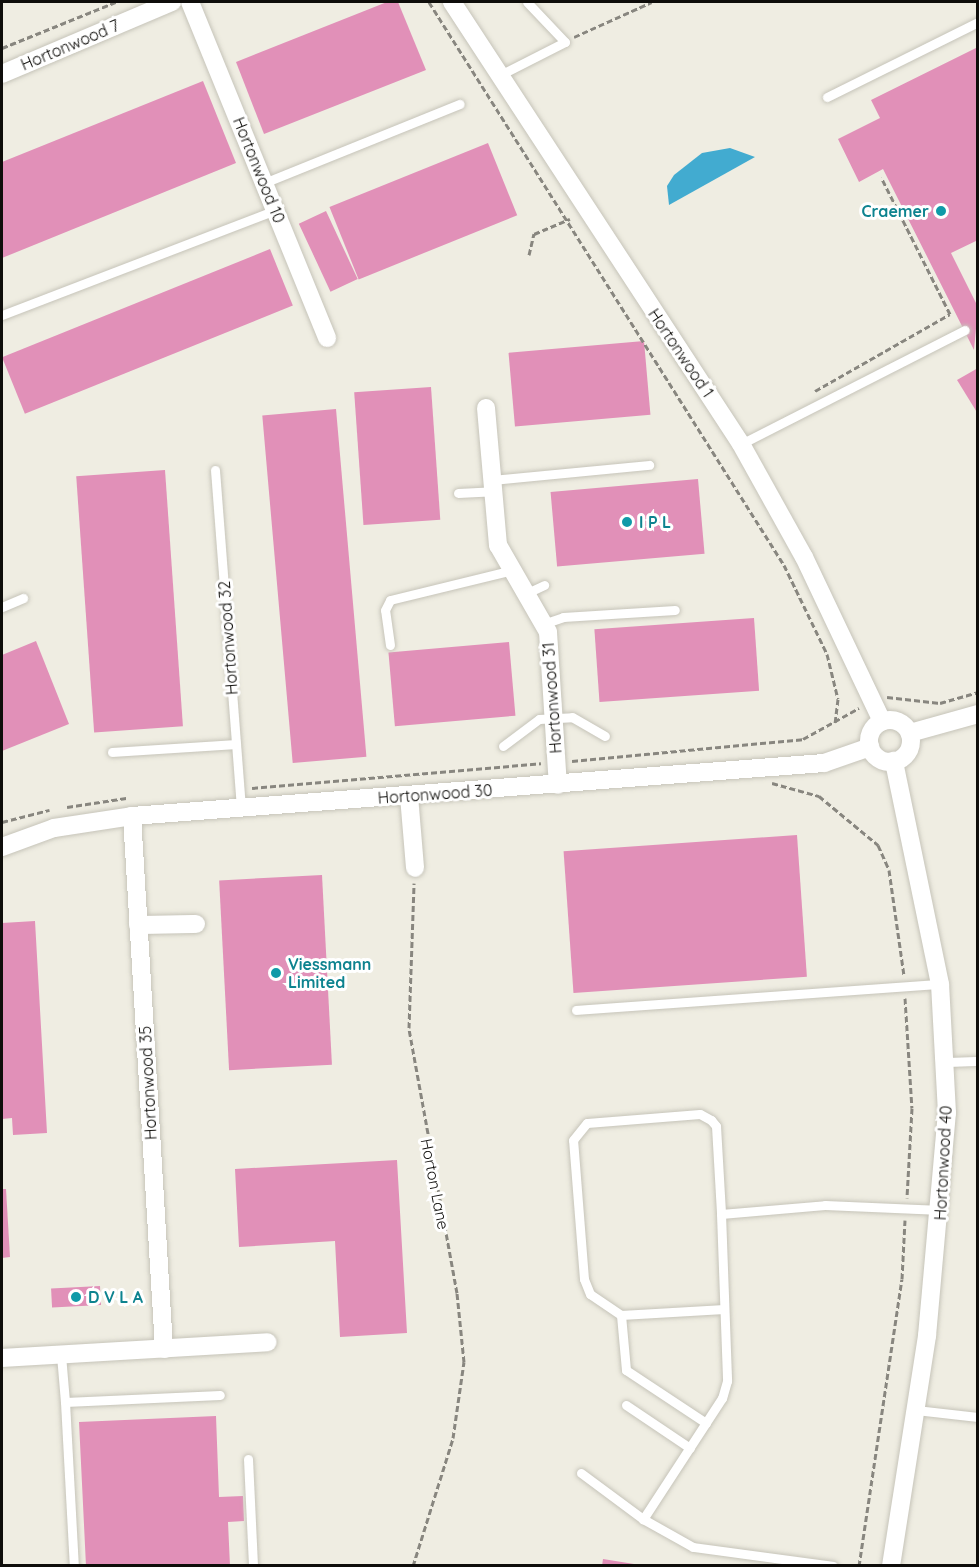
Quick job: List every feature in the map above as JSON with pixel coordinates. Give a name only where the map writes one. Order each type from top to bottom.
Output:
[{"type":"street","name":"Hortonwood 7","points":[[2,74],[172,2]]},
{"type":"street","name":"Hortonwood 10","points":[[190,2],[327,338]]},
{"type":"street","name":"Hortonwood 1","points":[[452,2],[498,76],[741,444],[804,557],[882,721]]},
{"type":"street","name":"Hortonwood 31","points":[[486,408],[498,545],[543,624],[558,785]]},
{"type":"street","points":[[910,734],[978,714]]},
{"type":"street","points":[[895,720],[910,734],[910,748],[894,761],[877,757],[870,747],[870,735],[882,721],[895,720]]},
{"type":"street","name":"Hortonwood 30","points":[[2,847],[54,828],[132,816],[824,763],[870,747]]},
{"type":"street","name":"Hortonwood 40","points":[[891,1566],[916,1410],[941,1210],[945,1062],[940,984],[894,761]]},
{"type":"street","points":[[409,796],[415,868]]},
{"type":"street","name":"Hortonwood 35","points":[[132,816],[164,1349]]},
{"type":"street","points":[[138,925],[196,924]]},
{"type":"street","points":[[2,1358],[268,1342]]},
{"type":"lane","points":[[498,76],[565,42],[527,2]]},
{"type":"lane","points":[[827,97],[978,22]]},
{"type":"lane","points":[[264,183],[460,104]]},
{"type":"lane","points":[[2,315],[276,210]]},
{"type":"lane","points":[[741,444],[965,330]]},
{"type":"lane","points":[[458,493],[493,485],[649,465]]},
{"type":"lane","name":"Hortonwood 32","points":[[215,471],[241,806]]},
{"type":"lane","points":[[390,645],[385,610],[390,600],[513,570]]},
{"type":"lane","points":[[527,593],[544,585]]},
{"type":"lane","points":[[2,607],[23,598]]},
{"type":"lane","points":[[543,624],[563,617],[675,610]]},
{"type":"lane","points":[[504,746],[520,738],[533,722],[551,719],[572,717],[605,736]]},
{"type":"lane","points":[[112,752],[236,744]]},
{"type":"lane","points":[[576,1010],[940,984]]},
{"type":"lane","points":[[945,1062],[978,1061]]},
{"type":"lane","points":[[643,1519],[706,1423],[727,1381],[721,1214],[716,1126],[700,1114],[587,1123],[576,1129],[585,1287],[621,1315],[724,1309]]},
{"type":"lane","points":[[721,1214],[825,1205],[941,1210]]},
{"type":"lane","points":[[621,1315],[626,1370],[706,1423]]},
{"type":"lane","points":[[61,1355],[74,1566]]},
{"type":"lane","points":[[65,1402],[220,1395]]},
{"type":"lane","points":[[626,1405],[690,1448]]},
{"type":"lane","points":[[916,1410],[978,1417]]},
{"type":"lane","points":[[248,1459],[253,1566]]},
{"type":"lane","points":[[580,1473],[643,1519],[693,1547],[833,1566]]},
{"type":"path","points":[[2,48],[116,2]]},
{"type":"path","points":[[429,2],[570,219],[784,566],[827,654],[838,699],[835,724]]},
{"type":"path","points":[[565,42],[652,2]]},
{"type":"path","points":[[812,395],[823,382],[950,314],[881,177]]},
{"type":"path","points":[[529,255],[534,234],[570,219]]},
{"type":"path","points":[[893,694],[913,703],[940,703],[978,692]]},
{"type":"path","points":[[587,759],[803,739],[835,724],[855,710]]},
{"type":"path","points":[[771,779],[772,786],[819,796],[878,845],[889,870],[904,988],[912,1108],[902,1279],[859,1566]]},
{"type":"path","name":"Horton Lane","points":[[412,1566],[453,1438],[464,1362],[457,1293],[409,1028],[415,868]]},
{"type":"water","points":[[730,148],[755,157],[669,205],[667,186],[674,175],[702,153]]},
{"type":"building","points":[[387,2],[398,2],[426,70],[264,134],[236,62]]},
{"type":"building","name":"Craemer","points":[[978,47],[978,240],[951,253],[978,307],[974,350],[883,169],[859,182],[838,139],[880,118],[871,100]]},
{"type":"building","points":[[203,81],[236,163],[2,258],[2,162]]},
{"type":"building","points":[[488,143],[517,215],[359,279],[329,207]]},
{"type":"building","points":[[326,211],[358,279],[331,292],[299,224]]},
{"type":"building","points":[[270,249],[293,306],[25,414],[2,357]]},
{"type":"building","points":[[644,341],[650,415],[515,427],[509,353]]},
{"type":"building","points":[[978,368],[978,414],[957,380]]},
{"type":"building","points":[[431,387],[440,520],[363,525],[354,392]]},
{"type":"building","points":[[336,409],[366,757],[293,763],[262,415]]},
{"type":"building","points":[[165,470],[183,726],[94,733],[76,476]]},
{"type":"building","name":"I P L","points":[[698,479],[705,554],[557,567],[551,492]]},
{"type":"building","points":[[754,618],[759,691],[599,702],[594,629]]},
{"type":"building","points":[[36,641],[69,724],[2,751],[2,655]]},
{"type":"building","points":[[509,642],[515,716],[395,726],[388,653]]},
{"type":"building","points":[[797,835],[807,977],[573,993],[564,851]]},
{"type":"building","name":"Viessmann Limited","points":[[322,875],[332,1065],[229,1070],[219,880]]},
{"type":"building","points":[[35,921],[47,1133],[13,1135],[12,1118],[2,1119],[2,923]]},
{"type":"building","points":[[397,1160],[407,1333],[340,1337],[335,1241],[239,1247],[235,1169]]},
{"type":"building","points":[[2,1189],[6,1189],[10,1257],[2,1258]]},
{"type":"building","name":"D V L A","points":[[100,1286],[101,1305],[52,1308],[51,1289]]},
{"type":"building","points":[[216,1416],[219,1497],[243,1496],[244,1521],[228,1522],[230,1566],[86,1566],[79,1422]]},
{"type":"building","points":[[603,1559],[634,1564],[634,1566],[602,1566]]},
{"type":"place","name":"Craemer","points":[[941,211]]},
{"type":"place","name":"I P L","points":[[627,522]]},
{"type":"place","name":"Viessmann Limited","points":[[276,973]]},
{"type":"place","name":"D V L A","points":[[76,1297]]}]
